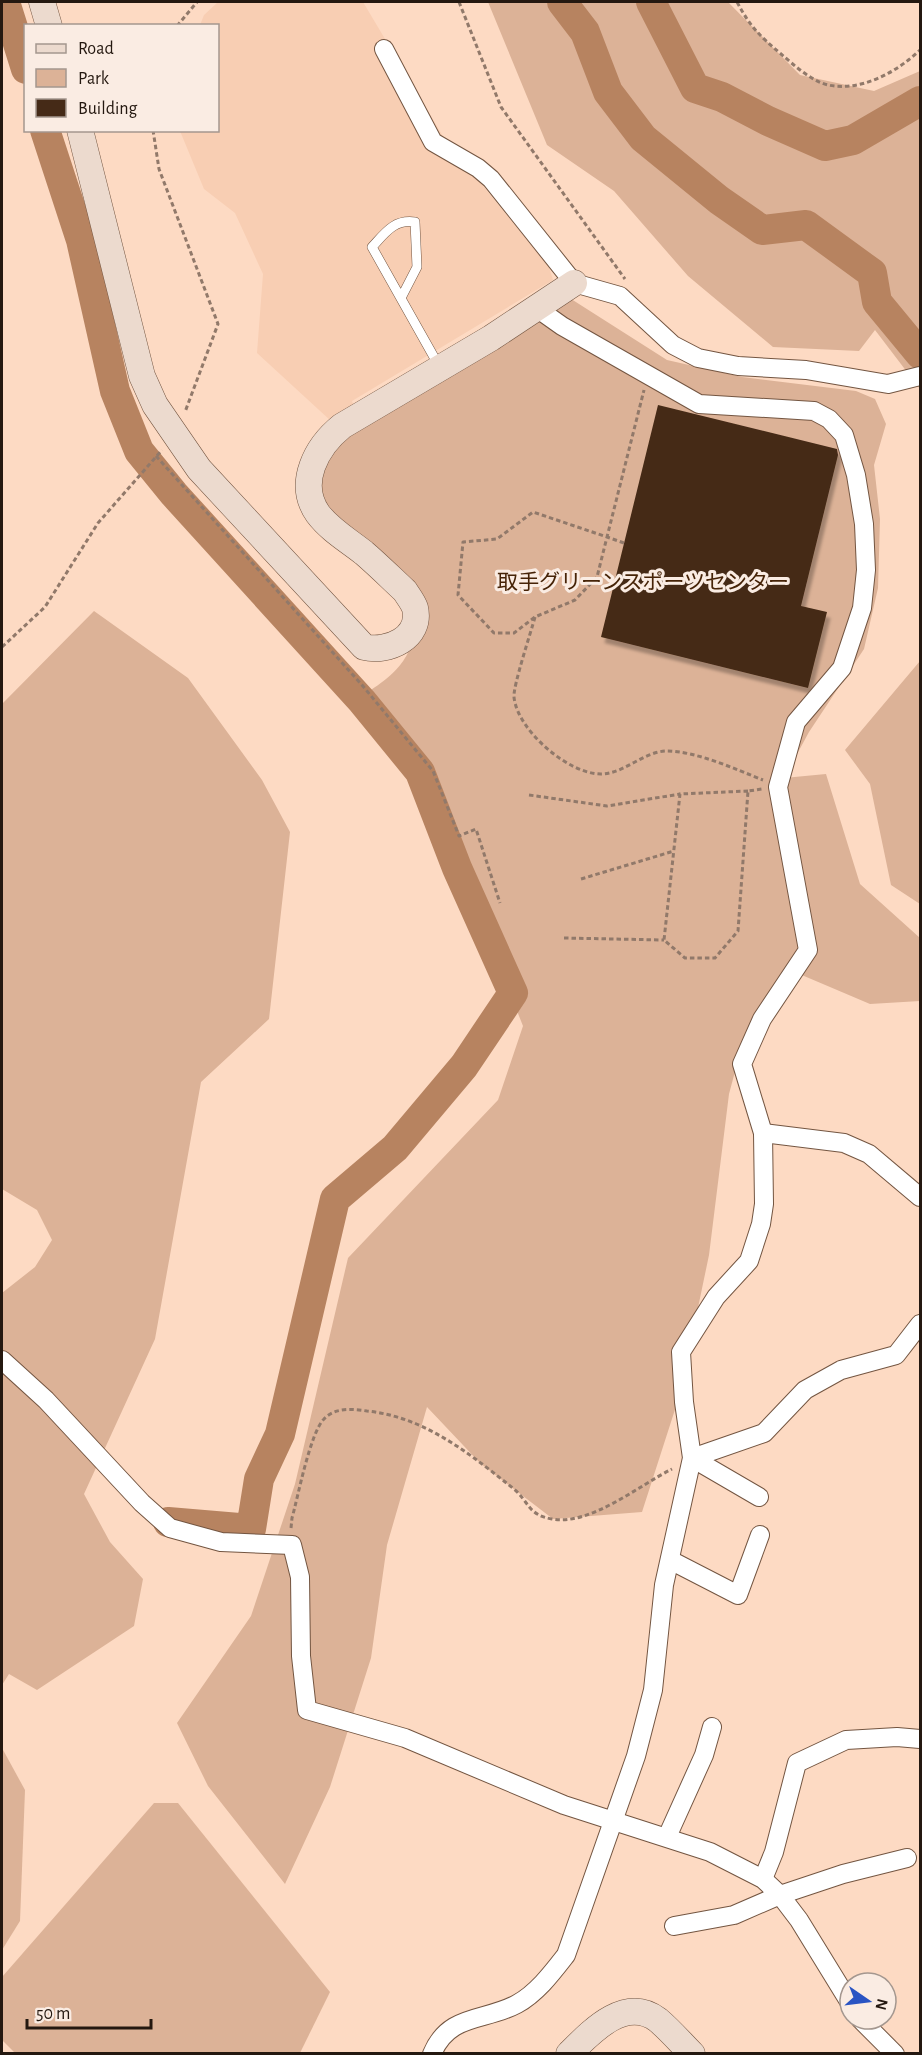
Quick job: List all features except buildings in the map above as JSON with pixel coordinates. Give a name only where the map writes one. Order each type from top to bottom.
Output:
[{"type":"street","points":[[42,2],[48,24]]},
{"type":"street","points":[[384,48],[432,142],[478,168],[492,179],[574,283],[620,296],[673,345],[698,358],[738,366],[806,370],[888,384],[921,376]]},
{"type":"street","points":[[81,132],[142,376],[155,405],[199,469],[364,647],[375,650],[394,647],[405,639],[415,617],[415,607],[405,591],[317,513],[309,493],[310,472],[316,453],[334,432],[538,309],[574,283]]},
{"type":"street","points":[[432,2054],[438,2040],[450,2027],[517,2004],[548,1980],[566,1955],[636,1756],[653,1690],[664,1585],[692,1458],[684,1402],[681,1352],[716,1297],[749,1261],[757,1238],[764,1204],[763,1133],[742,1064],[762,1019],[808,950],[778,787],[796,722],[842,668],[862,608],[866,570],[864,524],[856,476],[844,435],[829,419],[814,411],[699,404],[562,327],[538,309]]},
{"type":"street","points":[[763,1133],[844,1143],[869,1154],[921,1197]]},
{"type":"street","points":[[692,1458],[764,1433],[806,1390],[840,1370],[896,1355],[921,1324]]},
{"type":"street","points":[[2,1360],[46,1400],[142,1503],[170,1528],[221,1542],[292,1545],[300,1577],[301,1656],[307,1710],[405,1738],[553,1800],[710,1852],[763,1878],[780,1895],[799,1920],[838,1983]]},
{"type":"street","points":[[692,1458],[759,1497]]},
{"type":"street","points":[[670,1560],[738,1595],[760,1535]]},
{"type":"street","points":[[667,1837],[704,1755],[712,1727]]},
{"type":"street","points":[[763,1878],[774,1852],[797,1763],[846,1740],[897,1737],[921,1739]]},
{"type":"street","points":[[674,1926],[734,1915],[780,1895],[843,1874],[907,1858]]},
{"type":"street","points":[[569,2054],[603,2021],[631,2012],[656,2019],[692,2054]]},
{"type":"street","points":[[873,2031],[895,2054]]},
{"type":"lane","points":[[401,298],[417,267],[415,222],[404,220],[392,225],[372,247],[440,368]]},
{"type":"path","points":[[179,24],[197,2]]},
{"type":"path","points":[[459,2],[501,106],[632,288]]},
{"type":"path","points":[[737,2],[751,29],[799,69],[826,85],[863,83],[891,73],[920,51]]},
{"type":"path","points":[[2,647],[45,607],[98,523],[175,437],[218,324],[159,169],[153,132]]},
{"type":"path","points":[[624,543],[607,537],[533,512],[497,539],[463,542],[458,596],[494,633],[514,633],[535,617],[575,600],[597,577],[607,537],[648,374]]},
{"type":"path","points":[[156,456],[362,685],[433,771],[459,836],[476,829],[500,903]]},
{"type":"path","points":[[535,617],[514,696],[523,723],[543,745],[568,765],[600,774],[618,771],[634,761],[666,751],[705,759],[778,787]]},
{"type":"path","points":[[529,795],[607,806],[680,794],[748,791],[778,787]]},
{"type":"path","points":[[564,938],[664,940],[685,958],[715,958],[738,931],[748,791]]},
{"type":"path","points":[[664,940],[680,794]]},
{"type":"path","points":[[581,879],[674,851]]},
{"type":"path","points":[[292,1545],[292,1518],[314,1443],[323,1419],[337,1410],[380,1412],[428,1427],[517,1491],[532,1512],[553,1519],[584,1517],[692,1458]]},
{"type":"shaded area","points":[[218,2],[363,2],[444,138],[549,267],[553,280],[352,401],[355,409],[331,421],[257,353],[263,274],[235,213],[204,189],[180,132],[219,132],[219,24],[200,24],[204,15]]},
{"type":"green space","points":[[488,2],[728,2],[800,75],[874,91],[920,71],[920,389],[875,330],[859,351],[773,347],[688,276],[614,191],[547,145]]},
{"type":"green space","name":"取手グリーンスポーツセンター","points":[[568,297],[667,360],[742,377],[856,391],[875,399],[886,424],[874,465],[880,519],[878,588],[864,649],[809,732],[784,778],[826,774],[860,884],[920,938],[920,1001],[870,1004],[797,973],[755,1033],[745,1034],[729,1094],[709,1255],[680,1394],[642,1512],[553,1519],[480,1463],[427,1407],[387,1545],[371,1658],[330,1787],[285,1884],[208,1786],[177,1723],[251,1616],[295,1484],[348,1258],[498,1100],[523,1026],[427,785],[356,700],[383,681],[400,665],[412,645],[424,614],[370,548],[326,506],[319,488],[321,469],[345,435]]},
{"type":"green space","points":[[94,611],[188,678],[262,780],[290,832],[269,1019],[201,1082],[155,1339],[84,1494],[110,1542],[143,1579],[134,1626],[37,1690],[9,1674],[2,1685],[2,1293],[35,1267],[52,1240],[37,1210],[2,1189],[2,704]]},
{"type":"green space","points":[[920,661],[920,904],[891,885],[870,784],[845,750]]},
{"type":"green space","points":[[2,1748],[25,1790],[20,1921],[2,1950]]},
{"type":"green space","points":[[154,1803],[178,1803],[330,1992],[300,2053],[16,2054],[2,2040],[2,1977]]},
{"type":"waterway","points":[[5,2],[24,63]]},
{"type":"waterway","points":[[562,2],[585,32],[608,92],[643,138],[719,200],[762,230],[806,225],[872,273],[877,302],[920,354]]},
{"type":"waterway","points":[[651,2],[695,88],[722,97],[768,121],[825,146],[853,140],[920,101]]},
{"type":"waterway","points":[[46,132],[81,240],[115,391],[139,451],[174,494],[362,701],[420,772],[457,868],[513,993],[464,1066],[395,1148],[335,1199],[280,1434],[259,1479],[251,1529],[168,1522]]}]
